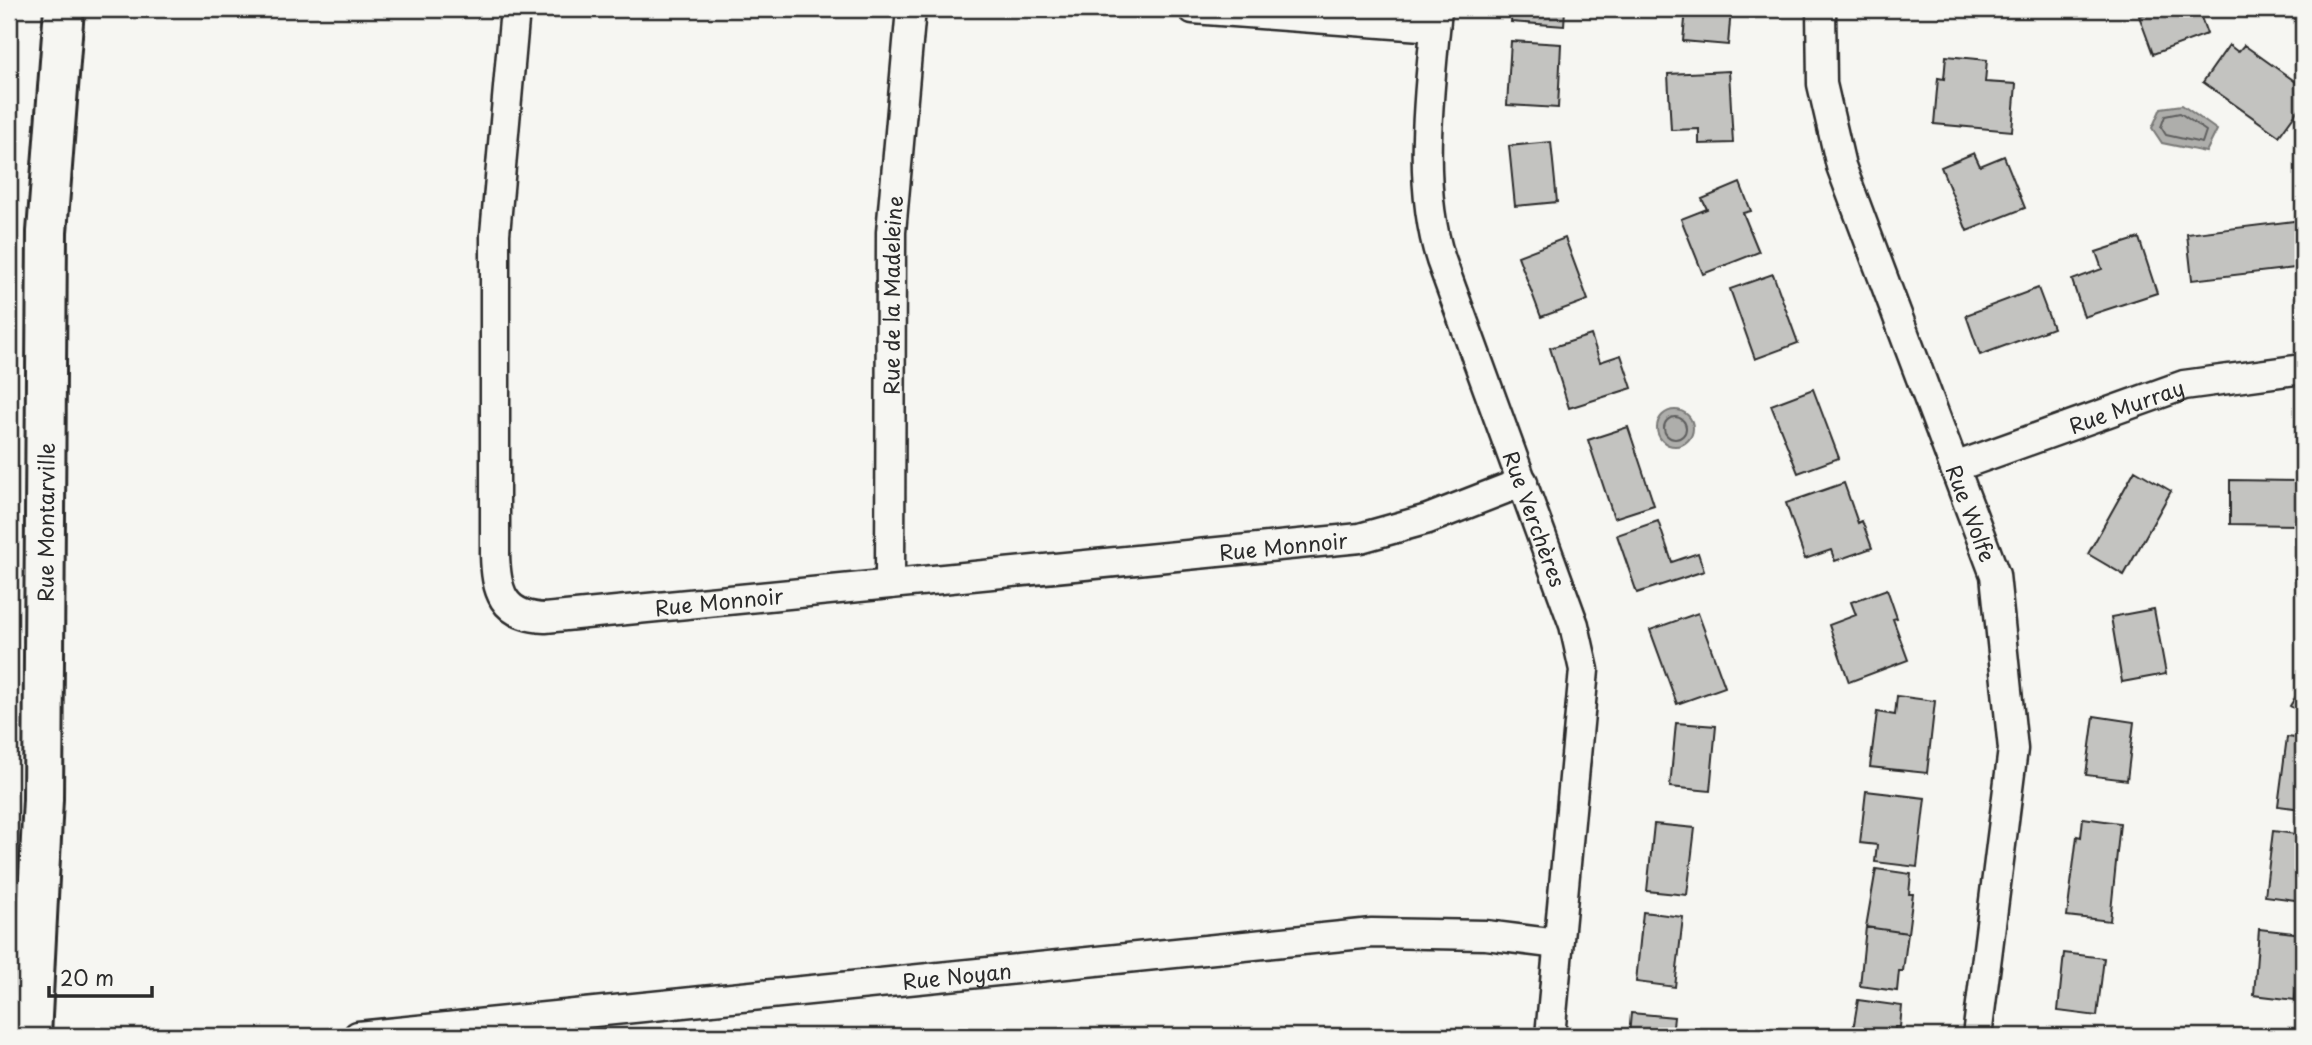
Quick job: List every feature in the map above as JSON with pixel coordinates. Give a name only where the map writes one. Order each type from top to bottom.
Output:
[{"type":"street","name":"Rue Montarville","points":[[31,1036],[43,799],[47,232],[64,9]]},
{"type":"street","name":"Rue Monnoir","points":[[515,9],[500,167],[495,267],[495,554],[496,582],[503,599],[517,612],[545,618],[1360,538],[1417,523],[1523,482]]},
{"type":"street","name":"Rue de la Madeleine","points":[[890,584],[891,232],[911,9]]},
{"type":"street","points":[[1193,9],[1436,18]]},
{"type":"street","name":"Rue Wolfe","points":[[1821,9],[1822,84],[1841,166],[1995,575],[2013,749],[1977,1036]]},
{"type":"street","name":"Rue Verchères","points":[[1436,18],[1427,167],[1431,223],[1441,260],[1579,639],[1584,670],[1550,1036]]},
{"type":"street","name":"Rue Murray","points":[[1955,467],[2184,385],[2303,369]]},
{"type":"street","name":"Rue Noyan","points":[[358,1036],[477,1031],[1372,933],[1486,935],[1558,944]]},
{"type":"water","points":[[2182,105],[2217,130],[2206,152],[2162,143],[2152,128],[2161,108]]},
{"type":"water","points":[[1675,410],[1688,415],[1693,428],[1688,441],[1675,446],[1662,441],[1657,428],[1662,415]]},
{"type":"building","points":[[1512,9],[1565,9],[1564,26],[1511,22]]},
{"type":"building","points":[[1686,9],[1731,9],[1728,45],[1683,41]]},
{"type":"building","points":[[2152,9],[2198,9],[2207,34],[2153,54],[2139,16],[2153,12]]},
{"type":"building","points":[[1511,41],[1561,44],[1558,108],[1507,105]]},
{"type":"building","points":[[2229,45],[2238,52],[2244,45],[2303,87],[2303,103],[2279,136],[2203,82]]},
{"type":"building","points":[[1946,56],[1987,60],[1985,82],[2016,84],[2012,131],[1934,124],[1938,78],[1944,79]]},
{"type":"building","points":[[1729,71],[1733,143],[1699,144],[1699,129],[1671,130],[1668,74]]},
{"type":"building","points":[[1551,142],[1557,202],[1515,206],[1509,146]]},
{"type":"building","points":[[1974,153],[1980,166],[2004,156],[2025,208],[1967,231],[1941,167]]},
{"type":"building","points":[[1740,183],[1751,211],[1743,213],[1759,252],[1703,274],[1681,219],[1707,209],[1702,199]]},
{"type":"building","points":[[2302,220],[2303,267],[2192,280],[2187,234]]},
{"type":"building","points":[[1565,238],[1588,300],[1541,317],[1518,256]]},
{"type":"building","points":[[2139,238],[2157,293],[2084,317],[2072,280],[2102,269],[2096,252]]},
{"type":"building","points":[[1773,274],[1798,343],[1755,359],[1730,289]]},
{"type":"building","points":[[2038,288],[2053,328],[1980,355],[1966,315]]},
{"type":"building","points":[[1591,335],[1600,362],[1621,355],[1632,388],[1569,408],[1550,348]]},
{"type":"building","points":[[1813,389],[1839,458],[1798,473],[1771,405]]},
{"type":"building","points":[[1628,427],[1654,505],[1614,518],[1588,440]]},
{"type":"building","points":[[2135,470],[2171,491],[2124,575],[2088,554]]},
{"type":"building","points":[[2230,480],[2303,481],[2303,525],[2230,524]]},
{"type":"building","points":[[1844,483],[1858,523],[1862,521],[1872,548],[1835,561],[1831,550],[1805,559],[1786,503]]},
{"type":"building","points":[[1658,521],[1672,562],[1698,553],[1704,571],[1637,593],[1617,535]]},
{"type":"building","points":[[1887,589],[1897,618],[1893,619],[1908,660],[1849,682],[1829,625],[1856,615],[1851,602]]},
{"type":"building","points":[[2154,609],[2166,674],[2122,682],[2111,617]]},
{"type":"building","points":[[1698,613],[1725,687],[1677,704],[1650,630]]},
{"type":"building","points":[[2303,685],[2303,714],[2290,706]]},
{"type":"building","points":[[1897,696],[1935,701],[1927,773],[1870,767],[1877,712],[1895,715]]},
{"type":"building","points":[[2094,716],[2134,722],[2127,780],[2086,775]]},
{"type":"building","points":[[1676,723],[1716,726],[1710,791],[1670,787]]},
{"type":"building","points":[[2287,737],[2303,739],[2303,809],[2278,806]]},
{"type":"building","points":[[1866,791],[1925,798],[1917,867],[1875,862],[1877,845],[1860,843]]},
{"type":"building","points":[[2083,818],[2120,823],[2110,921],[2067,916],[2077,836],[2081,837]]},
{"type":"building","points":[[1654,824],[1695,828],[1687,895],[1647,891]]},
{"type":"building","points":[[2273,831],[2303,835],[2303,901],[2265,896]]},
{"type":"building","points":[[1876,869],[1911,874],[1909,894],[1913,894],[1908,933],[1866,927]]},
{"type":"building","points":[[1643,912],[1683,917],[1675,987],[1636,982]]},
{"type":"building","points":[[1866,927],[1908,933],[1903,971],[1899,971],[1897,991],[1860,986]]},
{"type":"building","points":[[2259,929],[2303,934],[2295,1000],[2254,995]]},
{"type":"building","points":[[2064,953],[2104,958],[2097,1016],[2058,1011]]},
{"type":"building","points":[[1858,1000],[1902,1006],[1900,1027],[1895,1027],[1894,1036],[1852,1036]]},
{"type":"building","points":[[1631,1013],[1674,1017],[1672,1036],[1629,1036]]},
{"type":"building","points":[[1371,1029],[1372,1036],[1304,1036],[1304,1035]]}]
